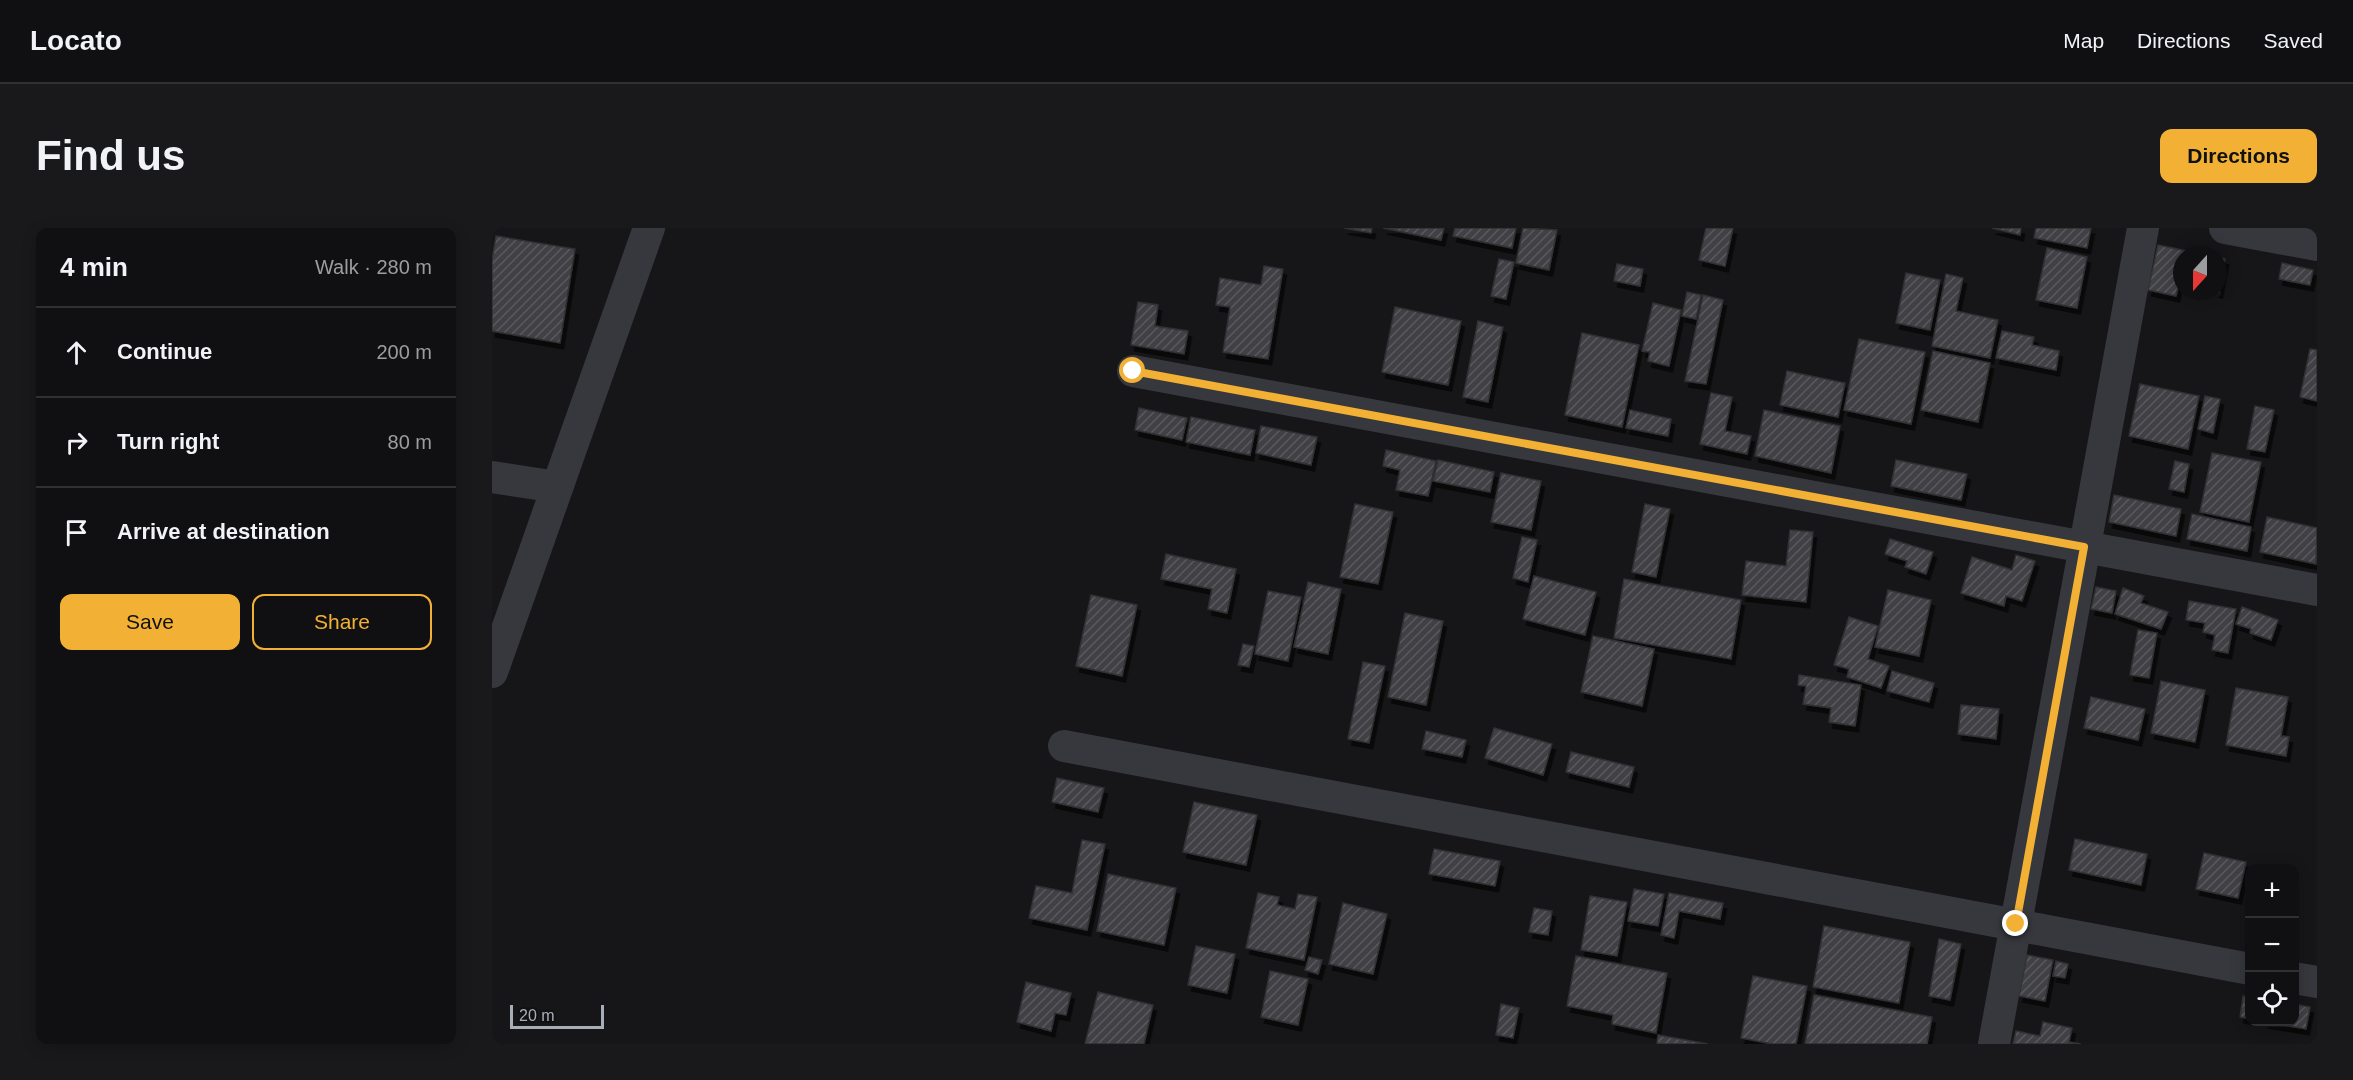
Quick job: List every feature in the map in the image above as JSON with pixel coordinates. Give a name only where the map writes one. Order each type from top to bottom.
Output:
[{"type":"street","points":[[492,672],[649,228]]},
{"type":"street","points":[[1994,1044],[2142,228]]},
{"type":"street","points":[[2225,228],[2317,245]]},
{"type":"street","points":[[1133,371],[2317,590]]},
{"type":"street","points":[[492,477],[557,487]]},
{"type":"street","points":[[1064,746],[2245,968]]},
{"type":"street","points":[[2299,979],[2317,982]]},
{"type":"building","points":[[1344,228],[1372,228],[1371,233]]},
{"type":"building","points":[[1383,228],[1444,228],[1441,240]]},
{"type":"building","points":[[1455,228],[1516,228],[1512,248],[1453,236]]},
{"type":"building","points":[[1523,228],[1557,230],[1549,270],[1516,263]]},
{"type":"building","points":[[1706,228],[1733,228],[1725,266],[1699,260]]},
{"type":"building","points":[[1992,228],[2021,228],[2020,235]]},
{"type":"building","points":[[2036,228],[2091,228],[2087,248],[2034,238]]},
{"type":"building","points":[[496,236],[575,249],[560,343],[492,331],[492,260]]},
{"type":"building","points":[[2158,245],[2173,248],[2173,295],[2148,290]]},
{"type":"building","points":[[2047,248],[2087,257],[2077,308],[2036,300]]},
{"type":"building","points":[[1499,259],[1514,262],[1506,299],[1491,296]]},
{"type":"building","points":[[2282,263],[2313,270],[2310,285],[2279,279]]},
{"type":"building","points":[[1617,264],[1643,269],[1640,286],[1614,281]]},
{"type":"building","points":[[1264,266],[1283,269],[1268,359],[1223,352],[1230,307],[1216,305],[1220,278],[1261,285]]},
{"type":"building","points":[[1906,273],[1940,280],[1930,330],[1896,323]]},
{"type":"building","points":[[1946,274],[1963,278],[1956,311],[1998,320],[1990,358],[1932,346]]},
{"type":"building","points":[[1687,292],[1701,295],[1696,319],[1682,316]]},
{"type":"building","points":[[1703,295],[1723,300],[1706,384],[1685,381]]},
{"type":"building","points":[[1138,302],[1158,305],[1155,326],[1188,331],[1184,354],[1131,345]]},
{"type":"building","points":[[1653,303],[1681,310],[1669,366],[1648,361],[1650,352],[1642,351]]},
{"type":"building","points":[[1395,307],[1461,321],[1448,385],[1382,372]]},
{"type":"building","points":[[1478,321],[1503,327],[1488,402],[1463,397]]},
{"type":"building","points":[[2002,331],[2034,337],[2032,345],[2059,351],[2056,370],[1996,358]]},
{"type":"building","points":[[1582,333],[1639,345],[1622,427],[1565,415]]},
{"type":"building","points":[[1859,339],[1925,352],[1911,424],[1844,410]]},
{"type":"building","points":[[2310,349],[2317,350],[2317,401],[2300,397]]},
{"type":"building","points":[[1933,351],[1990,363],[1978,422],[1921,410]]},
{"type":"building","points":[[1787,371],[1845,383],[1838,417],[1780,405]]},
{"type":"building","points":[[2140,384],[2199,396],[2188,449],[2129,436]]},
{"type":"building","points":[[1711,393],[1732,397],[1725,431],[1751,436],[1747,454],[1700,444]]},
{"type":"building","points":[[2205,396],[2220,399],[2213,433],[2198,429]]},
{"type":"building","points":[[2255,406],[2274,410],[2265,452],[2247,449]]},
{"type":"building","points":[[1139,408],[1187,418],[1182,440],[1135,430]]},
{"type":"building","points":[[1630,410],[1671,419],[1668,436],[1626,428]]},
{"type":"building","points":[[1764,410],[1840,426],[1831,473],[1755,456]]},
{"type":"building","points":[[1191,417],[1255,430],[1250,455],[1186,442]]},
{"type":"building","points":[[1261,426],[1317,437],[1311,465],[1256,453]]},
{"type":"building","points":[[1386,450],[1436,461],[1428,496],[1396,490],[1400,470],[1383,466]]},
{"type":"building","points":[[2212,453],[2261,462],[2249,522],[2200,512]]},
{"type":"building","points":[[1438,460],[1494,472],[1490,492],[1433,481]]},
{"type":"building","points":[[1896,460],[1967,474],[1961,500],[1891,486]]},
{"type":"building","points":[[2175,461],[2189,464],[2184,492],[2169,489]]},
{"type":"building","points":[[1501,473],[1541,481],[1531,530],[1491,522]]},
{"type":"building","points":[[2114,495],[2181,509],[2176,536],[2109,522]]},
{"type":"building","points":[[1355,504],[1393,512],[1378,584],[1340,577]]},
{"type":"building","points":[[1645,504],[1670,509],[1656,577],[1632,572]]},
{"type":"building","points":[[2192,514],[2251,527],[2247,551],[2187,539]]},
{"type":"building","points":[[2267,517],[2317,528],[2316,564],[2260,552]]},
{"type":"building","points":[[1790,530],[1813,532],[1806,602],[1742,595],[1746,561],[1786,566]]},
{"type":"building","points":[[1522,537],[1537,540],[1528,582],[1513,578]]},
{"type":"building","points":[[1890,539],[1933,552],[1926,574],[1905,567],[1907,561],[1885,554]]},
{"type":"building","points":[[1166,554],[1236,569],[1227,613],[1208,609],[1212,589],[1161,579]]},
{"type":"building","points":[[2016,555],[2035,561],[2022,601],[2006,596],[2004,606],[1961,593],[1972,557],[2012,570]]},
{"type":"building","points":[[1534,576],[1596,592],[1585,635],[1523,619]]},
{"type":"building","points":[[1624,579],[1741,600],[1731,659],[1614,638]]},
{"type":"building","points":[[1308,582],[1341,589],[1328,654],[1294,647]]},
{"type":"building","points":[[2096,587],[2116,591],[2112,613],[2091,609]]},
{"type":"building","points":[[2123,588],[2144,596],[2141,603],[2168,612],[2161,629],[2115,614]]},
{"type":"building","points":[[1888,590],[1931,600],[1919,656],[1875,647]]},
{"type":"building","points":[[1268,591],[1301,597],[1288,661],[1255,654]]},
{"type":"building","points":[[1091,595],[1137,605],[1122,676],[1076,666]]},
{"type":"building","points":[[2189,601],[2236,609],[2228,653],[2212,650],[2215,635],[2203,632],[2205,623],[2186,620]]},
{"type":"building","points":[[2242,607],[2278,620],[2271,640],[2250,633],[2251,629],[2236,624]]},
{"type":"building","points":[[1405,613],[1443,621],[1426,705],[1388,697]]},
{"type":"building","points":[[1849,617],[1878,626],[1868,659],[1889,666],[1881,688],[1847,677],[1849,669],[1834,665]]},
{"type":"building","points":[[2138,630],[2157,633],[2149,678],[2130,675]]},
{"type":"building","points":[[1593,636],[1654,649],[1642,706],[1581,692]]},
{"type":"building","points":[[1243,644],[1254,646],[1249,667],[1238,665]]},
{"type":"building","points":[[1363,662],[1385,666],[1369,743],[1348,739]]},
{"type":"building","points":[[1892,671],[1934,683],[1929,702],[1887,691]]},
{"type":"building","points":[[1799,675],[1861,685],[1855,726],[1829,722],[1831,708],[1803,704],[1806,686],[1798,685]]},
{"type":"building","points":[[2161,681],[2205,690],[2195,742],[2151,733]]},
{"type":"building","points":[[2236,688],[2288,697],[2281,736],[2289,737],[2286,756],[2226,745]]},
{"type":"building","points":[[2091,697],[2145,709],[2138,740],[2084,728]]},
{"type":"building","points":[[1961,705],[1999,709],[1996,739],[1958,734]]},
{"type":"building","points":[[1494,728],[1552,744],[1543,775],[1485,758]]},
{"type":"building","points":[[1426,731],[1466,740],[1462,757],[1422,749]]},
{"type":"building","points":[[1571,752],[1634,767],[1629,787],[1566,772]]},
{"type":"building","points":[[1057,778],[1104,788],[1098,812],[1052,802]]},
{"type":"building","points":[[1194,802],[1257,815],[1246,865],[1183,852]]},
{"type":"building","points":[[2075,839],[2147,854],[2141,885],[2069,870]]},
{"type":"building","points":[[1082,840],[1105,844],[1087,930],[1029,918],[1036,886],[1072,893]]},
{"type":"building","points":[[1434,849],[1500,861],[1495,886],[1429,874]]},
{"type":"building","points":[[2204,853],[2246,862],[2238,898],[2196,889]]},
{"type":"building","points":[[1108,874],[1176,888],[1164,945],[1097,931]]},
{"type":"building","points":[[1634,889],[1664,894],[1658,926],[1628,921]]},
{"type":"building","points":[[1258,893],[1279,897],[1277,905],[1295,909],[1298,894],[1317,897],[1304,960],[1246,948]]},
{"type":"building","points":[[1669,893],[1723,903],[1720,919],[1679,911],[1674,938],[1661,935]]},
{"type":"building","points":[[1590,896],[1627,902],[1617,956],[1581,950]]},
{"type":"building","points":[[1343,903],[1387,914],[1373,974],[1329,964]]},
{"type":"building","points":[[1534,908],[1552,911],[1548,935],[1529,932]]},
{"type":"building","points":[[1824,926],[1910,942],[1899,1003],[1813,987]]},
{"type":"building","points":[[1939,939],[1961,944],[1950,1000],[1929,996]]},
{"type":"building","points":[[1196,946],[1235,954],[1227,993],[1188,985]]},
{"type":"building","points":[[2027,955],[2053,960],[2045,1001],[2019,996]]},
{"type":"building","points":[[1576,956],[1667,973],[1656,1033],[1612,1024],[1613,1015],[1567,1006]]},
{"type":"building","points":[[1309,957],[1322,960],[1318,974],[1305,970]]},
{"type":"building","points":[[2056,961],[2068,964],[2065,978],[2053,976]]},
{"type":"building","points":[[1270,971],[1308,979],[1298,1025],[1261,1017]]},
{"type":"building","points":[[1753,976],[1807,986],[1796,1044],[1772,1044],[1741,1038]]},
{"type":"building","points":[[1026,982],[1071,993],[1066,1015],[1055,1013],[1051,1031],[1017,1022]]},
{"type":"building","points":[[1098,992],[1153,1005],[1144,1044],[1085,1044]]},
{"type":"building","points":[[1814,995],[1932,1017],[1927,1044],[1805,1044]]},
{"type":"building","points":[[2243,996],[2245,996],[2245,1018],[2240,1017]]},
{"type":"building","points":[[1501,1004],[1519,1008],[1513,1038],[1496,1035]]},
{"type":"building","points":[[2299,1005],[2310,1007],[2306,1029],[2288,1026],[2299,1026]]},
{"type":"building","points":[[2043,1022],[2072,1028],[2069,1042],[2081,1044],[2013,1044],[2016,1031],[2040,1036]]},
{"type":"building","points":[[1658,1035],[1708,1044],[1657,1044]]},
{"type":"route","points":[[1133,371],[2084,547],[2016,924]]}]
